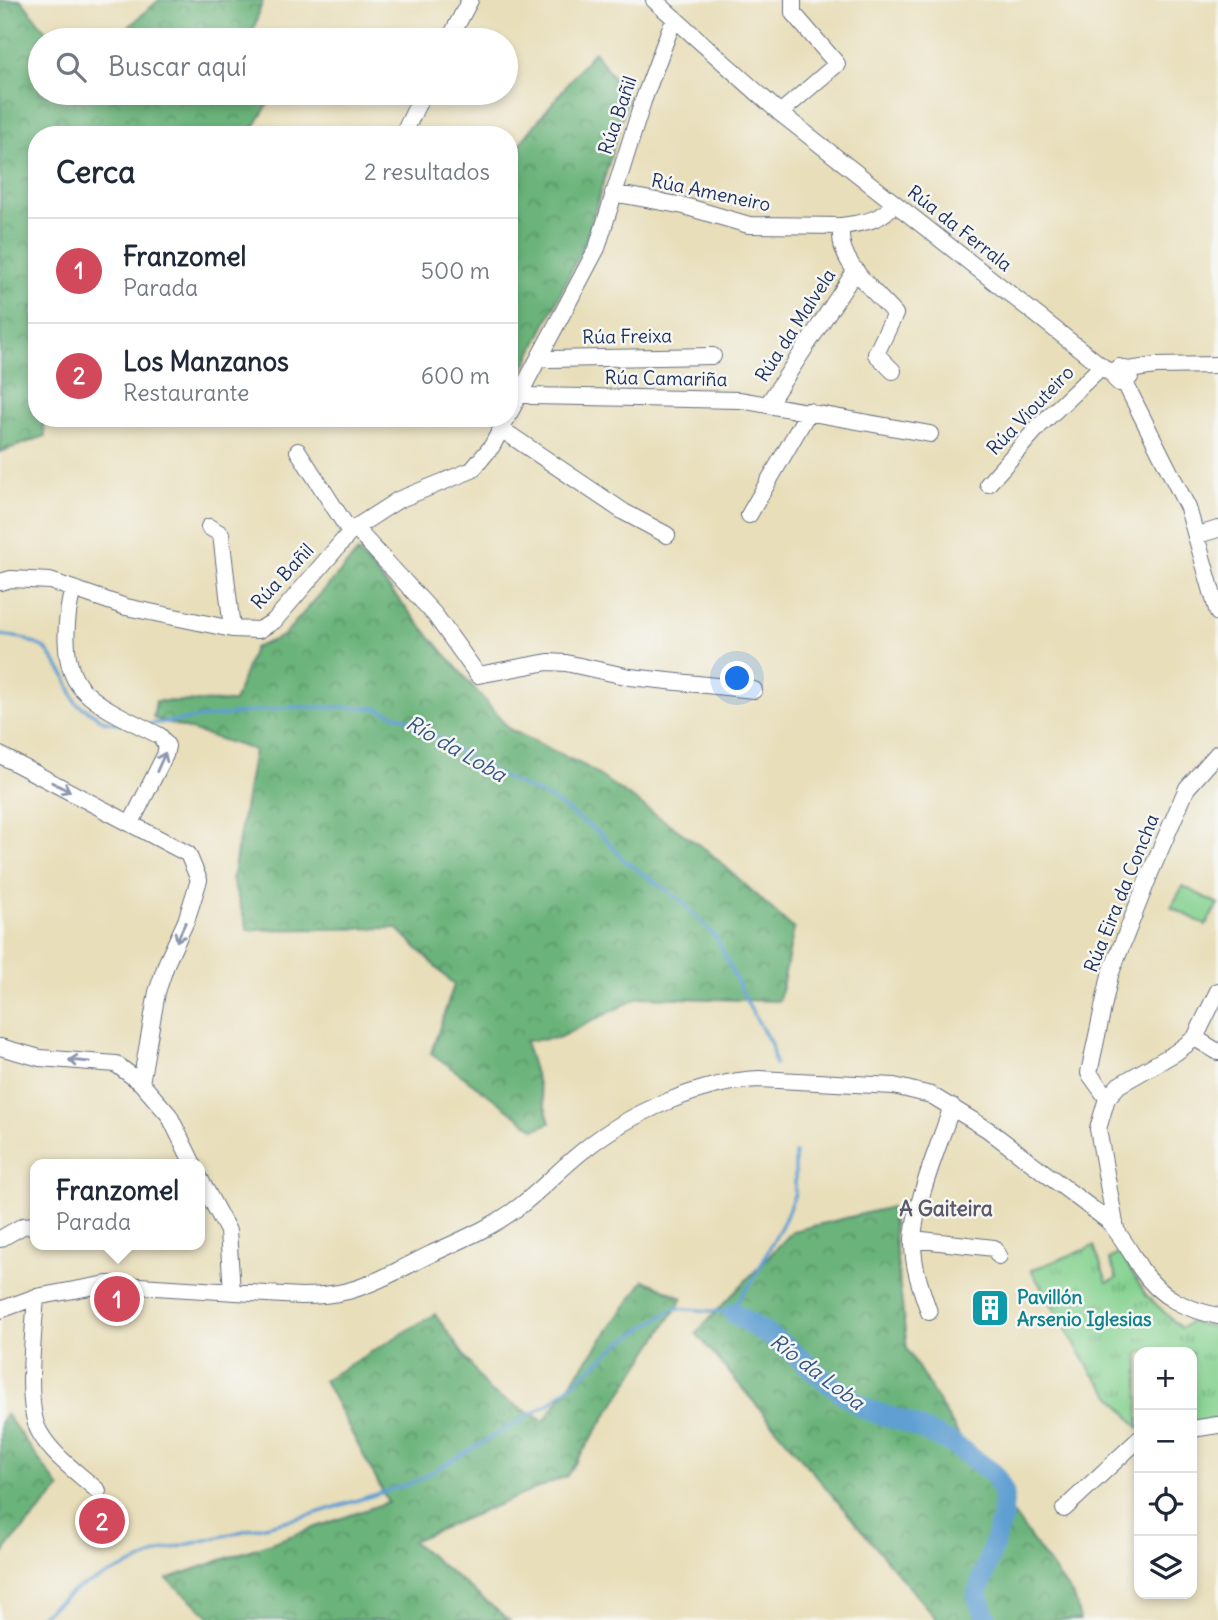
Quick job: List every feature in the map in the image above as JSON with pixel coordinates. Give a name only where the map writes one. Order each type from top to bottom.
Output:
[{"type":"street","points":[[455,28],[470,0]]},
{"type":"street","name":"Rúa da Ferrala","points":[[654,0],[780,113],[894,204],[1117,373]]},
{"type":"street","points":[[780,113],[837,65],[793,13],[793,0]]},
{"type":"street","name":"Rúa Bañil","points":[[518,399],[597,247],[652,77],[670,29],[677,20]]},
{"type":"street","points":[[407,126],[417,105]]},
{"type":"street","name":"Rúa Ameneiro","points":[[613,193],[684,206],[749,225],[842,226]]},
{"type":"street","points":[[842,226],[864,223],[880,217],[894,204]]},
{"type":"street","name":"Rúa da Malvela","points":[[842,226],[839,239],[844,255],[895,314],[876,354],[893,371]]},
{"type":"street","name":"Rúa da Malvela","points":[[768,404],[856,270]]},
{"type":"street","name":"Rúa Freixa","points":[[541,356],[549,359],[713,356]]},
{"type":"street","points":[[1218,365],[1156,366],[1117,373],[1188,508],[1198,535],[1218,613]]},
{"type":"street","name":"Rúa Viouteiro","points":[[988,484],[1039,426],[1117,373]]},
{"type":"street","name":"Rúa Camariña","points":[[521,393],[532,396],[740,400],[930,434]]},
{"type":"street","points":[[749,515],[809,411]]},
{"type":"street","name":"Rúa Bañil","points":[[0,582],[11,579],[50,581],[126,607],[232,629],[259,630],[274,621],[353,530],[398,500],[472,470],[492,446],[503,427]]},
{"type":"street","points":[[514,427],[624,512],[667,535]]},
{"type":"street","points":[[298,451],[353,530],[435,615],[478,675],[548,663],[566,663],[630,677],[754,690]]},
{"type":"street","points":[[209,527],[221,534],[232,629]]},
{"type":"street","points":[[1198,535],[1218,529]]},
{"type":"street","points":[[73,589],[65,640],[70,667],[83,691],[160,736],[167,746],[131,823]]},
{"type":"street","name":"Rúa Eira da Concha","points":[[1107,1098],[1089,1073],[1110,975],[1150,871],[1187,788],[1218,753]]},
{"type":"street","points":[[0,755],[188,854],[199,880],[158,992],[141,1083]]},
{"type":"street","points":[[1116,1229],[1098,1129],[1107,1098],[1119,1085],[1175,1054],[1195,1038],[1218,991]]},
{"type":"street","points":[[1195,1038],[1218,1052]]},
{"type":"street","points":[[0,1047],[40,1058],[116,1064],[141,1083],[169,1115],[191,1159]]},
{"type":"street","points":[[0,1310],[36,1297],[107,1284],[323,1296],[368,1284],[489,1226],[508,1214],[584,1149],[626,1120],[706,1088],[739,1080],[760,1079],[894,1086],[931,1095],[987,1129],[1116,1229],[1143,1272],[1160,1291],[1184,1307],[1218,1316]]},
{"type":"street","points":[[929,1312],[918,1281],[913,1239],[918,1210],[952,1106]]},
{"type":"street","points":[[205,1188],[228,1231],[232,1292]]},
{"type":"street","points":[[0,1238],[23,1226],[30,1225]]},
{"type":"street","points":[[913,1239],[994,1248],[999,1256]]},
{"type":"street","points":[[36,1297],[31,1407],[37,1430],[46,1444],[98,1491]]},
{"type":"street","points":[[1197,1428],[1218,1425]]},
{"type":"street","points":[[1064,1509],[1134,1444]]},
{"type":"green space","points":[[0,0],[21,0],[43,28],[28,28],[28,105],[268,105],[255,126],[28,126],[28,427],[44,427],[45,436],[0,452]]},
{"type":"green space","points":[[159,0],[263,0],[254,28],[128,28]]},
{"type":"green space","points":[[594,51],[628,98],[586,241],[518,381],[518,146]]},
{"type":"green space","points":[[358,552],[509,729],[587,767],[708,851],[794,929],[779,1001],[640,997],[558,1038],[525,1041],[550,1123],[535,1129],[431,1053],[454,985],[397,928],[248,930],[232,880],[254,750],[153,718],[156,701],[234,702],[254,648],[283,636]]},
{"type":"green space","points":[[1183,886],[1218,904],[1206,925],[1171,907]]},
{"type":"green space","points":[[891,1207],[907,1349],[971,1456],[1075,1599],[1080,1620],[937,1620],[696,1333],[793,1231]]},
{"type":"green space","points":[[1094,1246],[1107,1282],[1117,1278],[1109,1259],[1120,1253],[1146,1295],[1181,1328],[1191,1322],[1218,1328],[1218,1419],[1197,1425],[1197,1347],[1134,1347],[1134,1422],[1092,1373],[1031,1270]]},
{"type":"green space","points":[[644,1280],[683,1298],[567,1476],[412,1541],[509,1620],[214,1620],[167,1579],[388,1502],[324,1380],[435,1314],[489,1391],[544,1421]]},
{"type":"green space","points":[[6,1414],[60,1489],[7,1547],[0,1563],[0,1423]]},
{"type":"waterway","name":"Río da Loba","points":[[0,635],[22,638],[45,648],[65,676],[76,703],[104,721],[122,724]]},
{"type":"waterway","name":"Río da Loba","points":[[150,724],[291,707],[376,708],[421,724],[449,746],[501,776],[551,799],[602,835],[625,861],[683,902],[717,939],[749,1006],[771,1044],[775,1065]]},
{"type":"waterway","points":[[34,1620],[78,1588],[165,1550],[310,1515],[415,1482],[549,1404],[619,1344],[675,1308],[734,1313],[736,1303],[753,1280],[785,1219],[795,1193],[795,1153]]},
{"type":"waterway","name":"Río da Loba","points":[[734,1313],[787,1347],[822,1378],[865,1409],[905,1422],[953,1444],[994,1474],[1004,1493],[1002,1519],[977,1595],[987,1620]]},
{"type":"place","name":"Franzomel","points":[[117,1299]]},
{"type":"place","name":"Pavillón Arsenio Iglesias","points":[[990,1308]]},
{"type":"place","name":"Los Manzanos","points":[[102,1521]]},
{"type":"district","name":"A Gaiteira","points":[[946,1209]]}]
